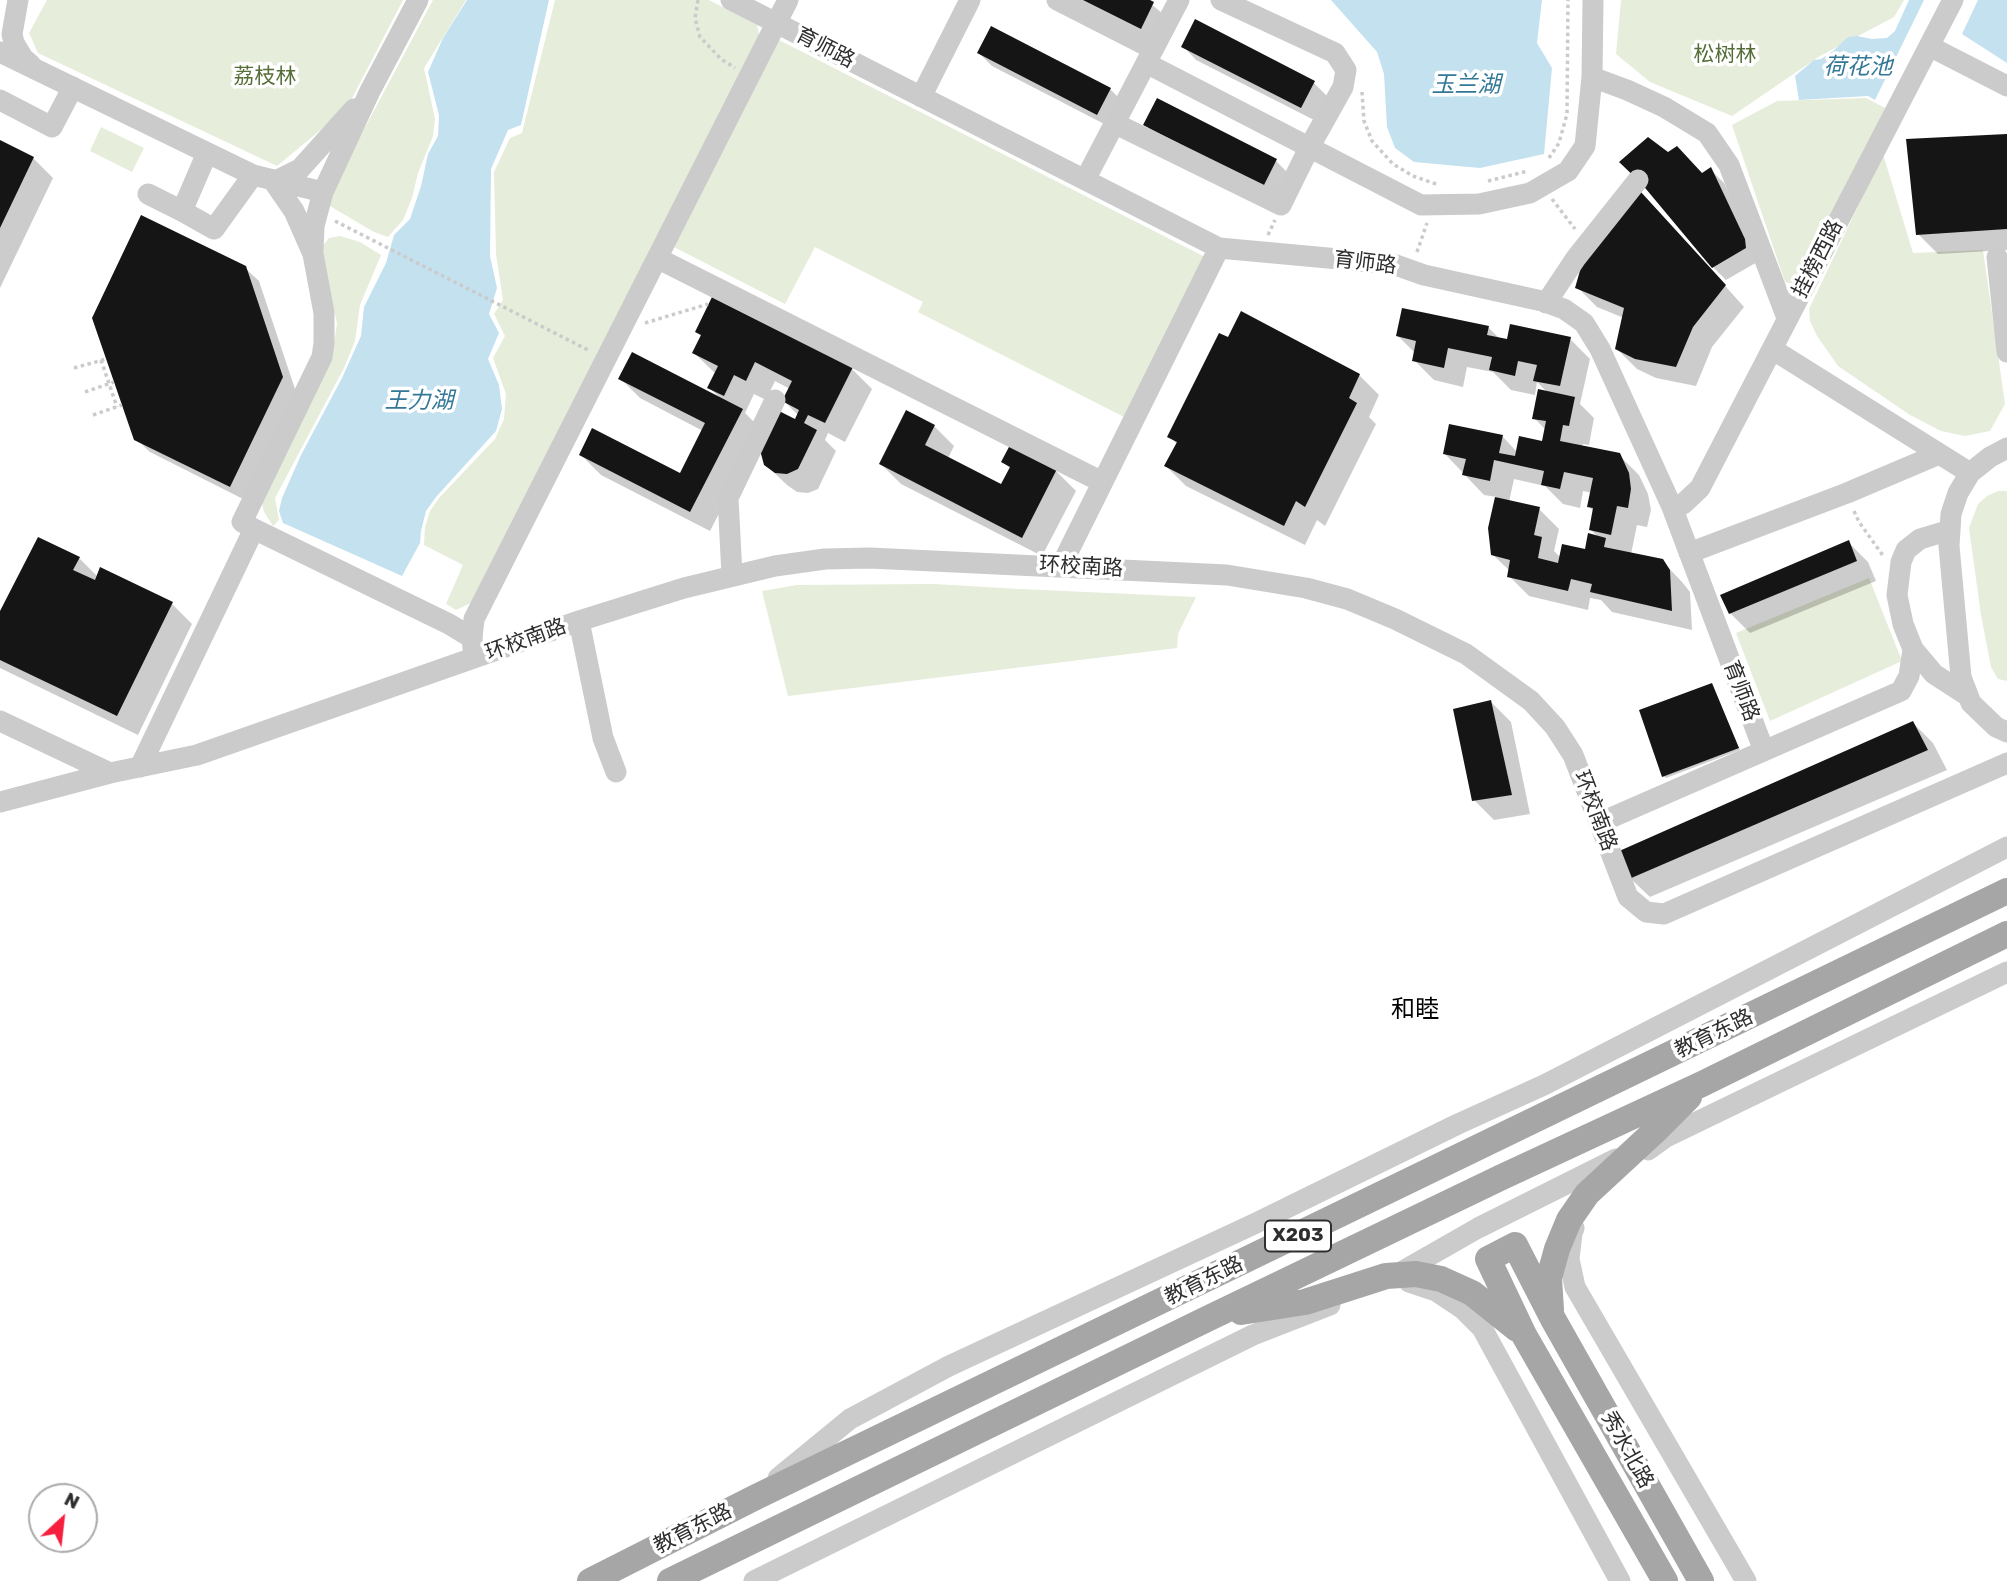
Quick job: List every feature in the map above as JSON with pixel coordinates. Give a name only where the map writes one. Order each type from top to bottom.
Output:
[{"type":"main road","name":"教育东路","points":[[590,1581],[756,1497],[2007,891]]},
{"type":"main road","name":"教育东路","points":[[670,1581],[1209,1318],[1702,1084],[2007,934]]},
{"type":"main road","points":[[1553,1319],[1549,1278],[1557,1248],[1569,1220],[1587,1194],[1702,1084]]},
{"type":"main road","name":"秀水北路","points":[[1665,1581],[1524,1335],[1488,1259],[1515,1245],[1553,1319],[1701,1581]]},
{"type":"main road","points":[[1209,1318],[1305,1302],[1394,1276],[1416,1274],[1441,1279],[1472,1293],[1524,1335]]},
{"type":"lane","points":[[18,0],[12,34],[14,43],[28,64],[39,70]]},
{"type":"lane","points":[[313,254],[320,202],[370,91],[418,0]]},
{"type":"lane","name":"育师路","points":[[730,0],[1219,248],[1393,264],[1546,303],[1564,309],[1584,323],[1600,349],[1672,508],[1764,751]]},
{"type":"lane","points":[[473,648],[474,619],[788,0]]},
{"type":"lane","points":[[921,97],[970,0]]},
{"type":"lane","points":[[1057,0],[1150,56],[1421,205],[1479,204],[1530,193],[1538,177],[1568,171],[1585,146],[1592,77],[1593,0]]},
{"type":"lane","points":[[1085,180],[1179,0]]},
{"type":"lane","points":[[1114,123],[1281,205],[1343,87],[1346,70],[1335,53],[1221,0]]},
{"type":"lane","name":"挂榜西路","points":[[1672,508],[1692,498],[1700,488],[1953,0]]},
{"type":"lane","points":[[1929,46],[2007,86]]},
{"type":"lane","points":[[0,52],[253,175],[320,202]]},
{"type":"lane","points":[[1592,77],[1651,102],[1707,133],[1729,165],[1787,318]]},
{"type":"lane","points":[[0,100],[52,127],[73,87]]},
{"type":"lane","points":[[274,182],[300,169],[370,91]]},
{"type":"lane","points":[[181,211],[207,153]]},
{"type":"lane","points":[[148,194],[214,229],[253,175]]},
{"type":"lane","points":[[1546,303],[1588,242],[1638,180]]},
{"type":"lane","points":[[274,182],[293,211],[313,254],[324,313],[324,343],[322,357],[242,522],[449,624],[473,648]]},
{"type":"lane","points":[[1061,566],[1219,248]]},
{"type":"lane","points":[[657,257],[1102,482]]},
{"type":"lane","points":[[1997,257],[2007,352]]},
{"type":"lane","points":[[1772,349],[1970,473]]},
{"type":"lane","points":[[732,575],[728,498],[775,400]]},
{"type":"lane","points":[[2007,448],[1970,473],[1958,492],[1951,514],[1948,546],[1961,677],[1971,703],[1996,727],[2007,732]]},
{"type":"lane","points":[[1689,553],[1939,454]]},
{"type":"lane","points":[[140,767],[254,529]]},
{"type":"lane","points":[[1950,530],[1920,539],[1906,550],[1897,595],[1903,624],[1913,649],[1937,676],[1968,696]]},
{"type":"lane","name":"环校南路","points":[[0,802],[110,773],[197,755],[473,648],[579,621],[684,587],[732,575],[825,559],[870,558],[1227,575],[1306,588],[1347,599],[1432,636],[1466,654],[1499,677],[1531,701],[1555,727],[1573,755],[1628,897],[1646,912],[1664,914],[2007,763]]},
{"type":"lane","points":[[579,621],[603,738],[616,772]]},
{"type":"lane","points":[[1901,691],[1909,676],[1913,649]]},
{"type":"lane","points":[[1599,823],[1937,676]]},
{"type":"lane","points":[[0,721],[110,773]]},
{"type":"lane","points":[[756,1497],[850,1419],[949,1366],[1544,1085],[2007,847]]},
{"type":"lane","points":[[1369,1290],[1478,1228],[1634,1150],[2007,972]]},
{"type":"lane","points":[[1666,1137],[1606,1182],[1588,1202],[1572,1233],[1569,1259],[1575,1287],[1746,1581]]},
{"type":"lane","points":[[754,1581],[1253,1335],[1369,1290],[1406,1281],[1436,1291],[1463,1309],[1482,1328],[1620,1581]]},
{"type":"path","points":[[698,0],[695,18],[700,37],[721,59],[748,77]]},
{"type":"path","points":[[1542,163],[1551,156],[1559,143],[1567,114],[1568,0]]},
{"type":"path","points":[[1362,87],[1364,121],[1372,141],[1393,164],[1413,176],[1438,185],[1452,186]]},
{"type":"path","points":[[1479,183],[1538,177],[1567,219],[1588,242]]},
{"type":"path","points":[[320,202],[369,237],[606,359]]},
{"type":"path","points":[[1411,270],[1434,204]]},
{"type":"path","points":[[1260,252],[1281,205]]},
{"type":"path","points":[[0,251],[9,256]]},
{"type":"path","points":[[626,320],[647,323],[704,304],[744,302]]},
{"type":"path","points":[[74,368],[103,359],[120,406],[93,415]]},
{"type":"path","points":[[85,392],[111,382]]},
{"type":"path","points":[[1847,492],[1859,522],[1892,567],[1900,573]]},
{"type":"green space","name":"荔枝林","points":[[47,0],[403,0],[347,108],[277,166],[38,53],[29,33]]},
{"type":"green space","points":[[433,0],[466,0],[424,68],[435,119],[433,136],[403,220],[388,237],[374,232],[328,205],[330,193]]},
{"type":"green space","points":[[555,0],[709,0],[757,25],[760,39],[473,602],[456,610],[446,604],[463,565],[424,545],[425,527],[430,511],[439,498],[495,439],[504,419],[506,394],[493,358],[505,336],[494,314],[503,300],[496,254],[494,172],[510,138],[522,133]]},
{"type":"green space","name":"松树林","points":[[1621,0],[1904,0],[1894,17],[1820,56],[1732,116],[1650,82],[1616,54]]},
{"type":"green space","points":[[779,40],[1205,257],[1124,417],[918,312],[923,302],[815,247],[785,304],[674,247]]},
{"type":"green space","points":[[1866,98],[1889,110],[1798,286],[1785,282],[1732,125],[1777,101]]},
{"type":"green space","points":[[101,127],[144,148],[132,172],[90,151]]},
{"type":"green space","points":[[1883,154],[1913,253],[1983,250],[2005,404],[1990,431],[1965,436],[1941,431],[1910,415],[1838,366],[1810,321],[1809,309]]},
{"type":"green space","points":[[340,236],[360,242],[381,255],[360,305],[355,341],[344,368],[275,498],[279,520],[273,526],[264,512],[261,499],[335,337],[337,323],[322,247],[329,238]]},
{"type":"green space","points":[[1998,491],[2007,491],[2007,681],[1998,679],[1991,667],[1969,528],[1978,504]]},
{"type":"green space","points":[[1869,578],[1902,661],[1770,721],[1736,633]]},
{"type":"green space","points":[[934,584],[1196,597],[1178,634],[1177,648],[788,696],[762,591],[797,585]]},
{"type":"water","name":"王力湖","points":[[467,0],[549,0],[521,125],[508,130],[491,169],[490,256],[497,288],[489,314],[499,333],[488,359],[499,385],[502,409],[496,431],[426,511],[420,543],[402,576],[283,523],[279,511],[301,455],[361,336],[364,307],[386,263],[394,235],[410,219],[428,154],[438,136],[439,115],[428,72],[443,38]]},
{"type":"water","name":"玉兰湖","points":[[1331,0],[1542,0],[1537,43],[1552,68],[1544,154],[1480,168],[1414,162],[1395,148],[1387,127],[1384,74],[1377,52]]},
{"type":"water","name":"荷花池","points":[[1909,0],[1924,0],[1875,100],[1868,96],[1799,100],[1795,76],[1814,60],[1833,51],[1848,37],[1887,38],[1895,31]]},
{"type":"water","points":[[1978,0],[2007,0],[2007,63],[1962,34]]},
{"type":"building","points":[[1083,0],[1150,0],[1154,2],[1141,29]]},
{"type":"building","points":[[1195,19],[1315,81],[1301,108],[1181,47]]},
{"type":"building","points":[[991,26],[1111,88],[1097,115],[977,53]]},
{"type":"building","points":[[1157,98],[1277,159],[1263,187],[1143,125]]},
{"type":"building","points":[[2007,134],[2007,229],[1916,235],[1906,139]]},
{"type":"building","points":[[1648,137],[1668,152],[1677,146],[1702,173],[1711,167],[1745,239],[1746,248],[1712,268],[1641,183],[1619,162]]},
{"type":"building","points":[[0,140],[34,157],[0,228]]},
{"type":"building","points":[[1640,191],[1726,285],[1693,327],[1676,367],[1635,359],[1615,349],[1624,308],[1575,288],[1581,267]]},
{"type":"building","points":[[141,215],[246,266],[283,377],[230,487],[134,440],[92,318]]},
{"type":"building","points":[[712,297],[853,367],[825,423],[808,415],[804,423],[817,430],[798,469],[787,474],[775,473],[764,465],[760,450],[779,411],[795,419],[799,410],[782,401],[792,381],[755,362],[746,381],[734,375],[724,396],[707,388],[718,366],[692,353],[701,335],[695,332]]},
{"type":"building","points":[[1402,308],[1489,326],[1487,335],[1507,339],[1510,324],[1571,337],[1560,386],[1533,381],[1537,365],[1518,361],[1515,376],[1489,370],[1492,357],[1448,348],[1444,368],[1412,361],[1416,341],[1396,336]]},
{"type":"building","points":[[1241,311],[1360,374],[1349,398],[1357,403],[1305,507],[1296,501],[1284,526],[1164,466],[1177,442],[1167,437],[1219,333],[1228,337]]},
{"type":"building","points":[[632,352],[743,409],[690,512],[579,455],[592,428],[680,473],[705,423],[618,379]]},
{"type":"building","points":[[1538,389],[1575,397],[1569,426],[1563,425],[1560,441],[1620,453],[1629,473],[1631,489],[1628,508],[1617,506],[1611,535],[1589,530],[1593,508],[1587,507],[1593,478],[1564,472],[1560,489],[1541,485],[1544,471],[1494,460],[1490,481],[1462,475],[1466,459],[1443,454],[1449,424],[1503,435],[1499,453],[1515,456],[1519,436],[1542,441],[1546,421],[1532,419]]},
{"type":"building","points":[[906,410],[935,425],[925,445],[1001,484],[1010,467],[1001,462],[1010,445],[1057,469],[1022,538],[879,464]]},
{"type":"building","points":[[1495,497],[1540,507],[1534,535],[1542,537],[1538,558],[1558,563],[1562,544],[1585,549],[1588,533],[1606,538],[1604,547],[1663,559],[1670,570],[1672,611],[1590,592],[1592,584],[1571,579],[1568,591],[1507,577],[1510,560],[1491,555],[1488,528]]},
{"type":"building","points":[[38,537],[80,557],[73,570],[95,580],[100,567],[173,602],[117,716],[0,660],[0,611]]},
{"type":"building","points":[[1849,540],[1857,561],[1729,614],[1720,595]]},
{"type":"building","points":[[1712,683],[1739,748],[1662,777],[1639,710]]},
{"type":"building","points":[[1491,700],[1512,795],[1472,801],[1453,709]]},
{"type":"building","points":[[1913,721],[1928,750],[1629,879],[1617,852]]},
{"type":"district","name":"和睦","points":[[1415,1010]]}]
